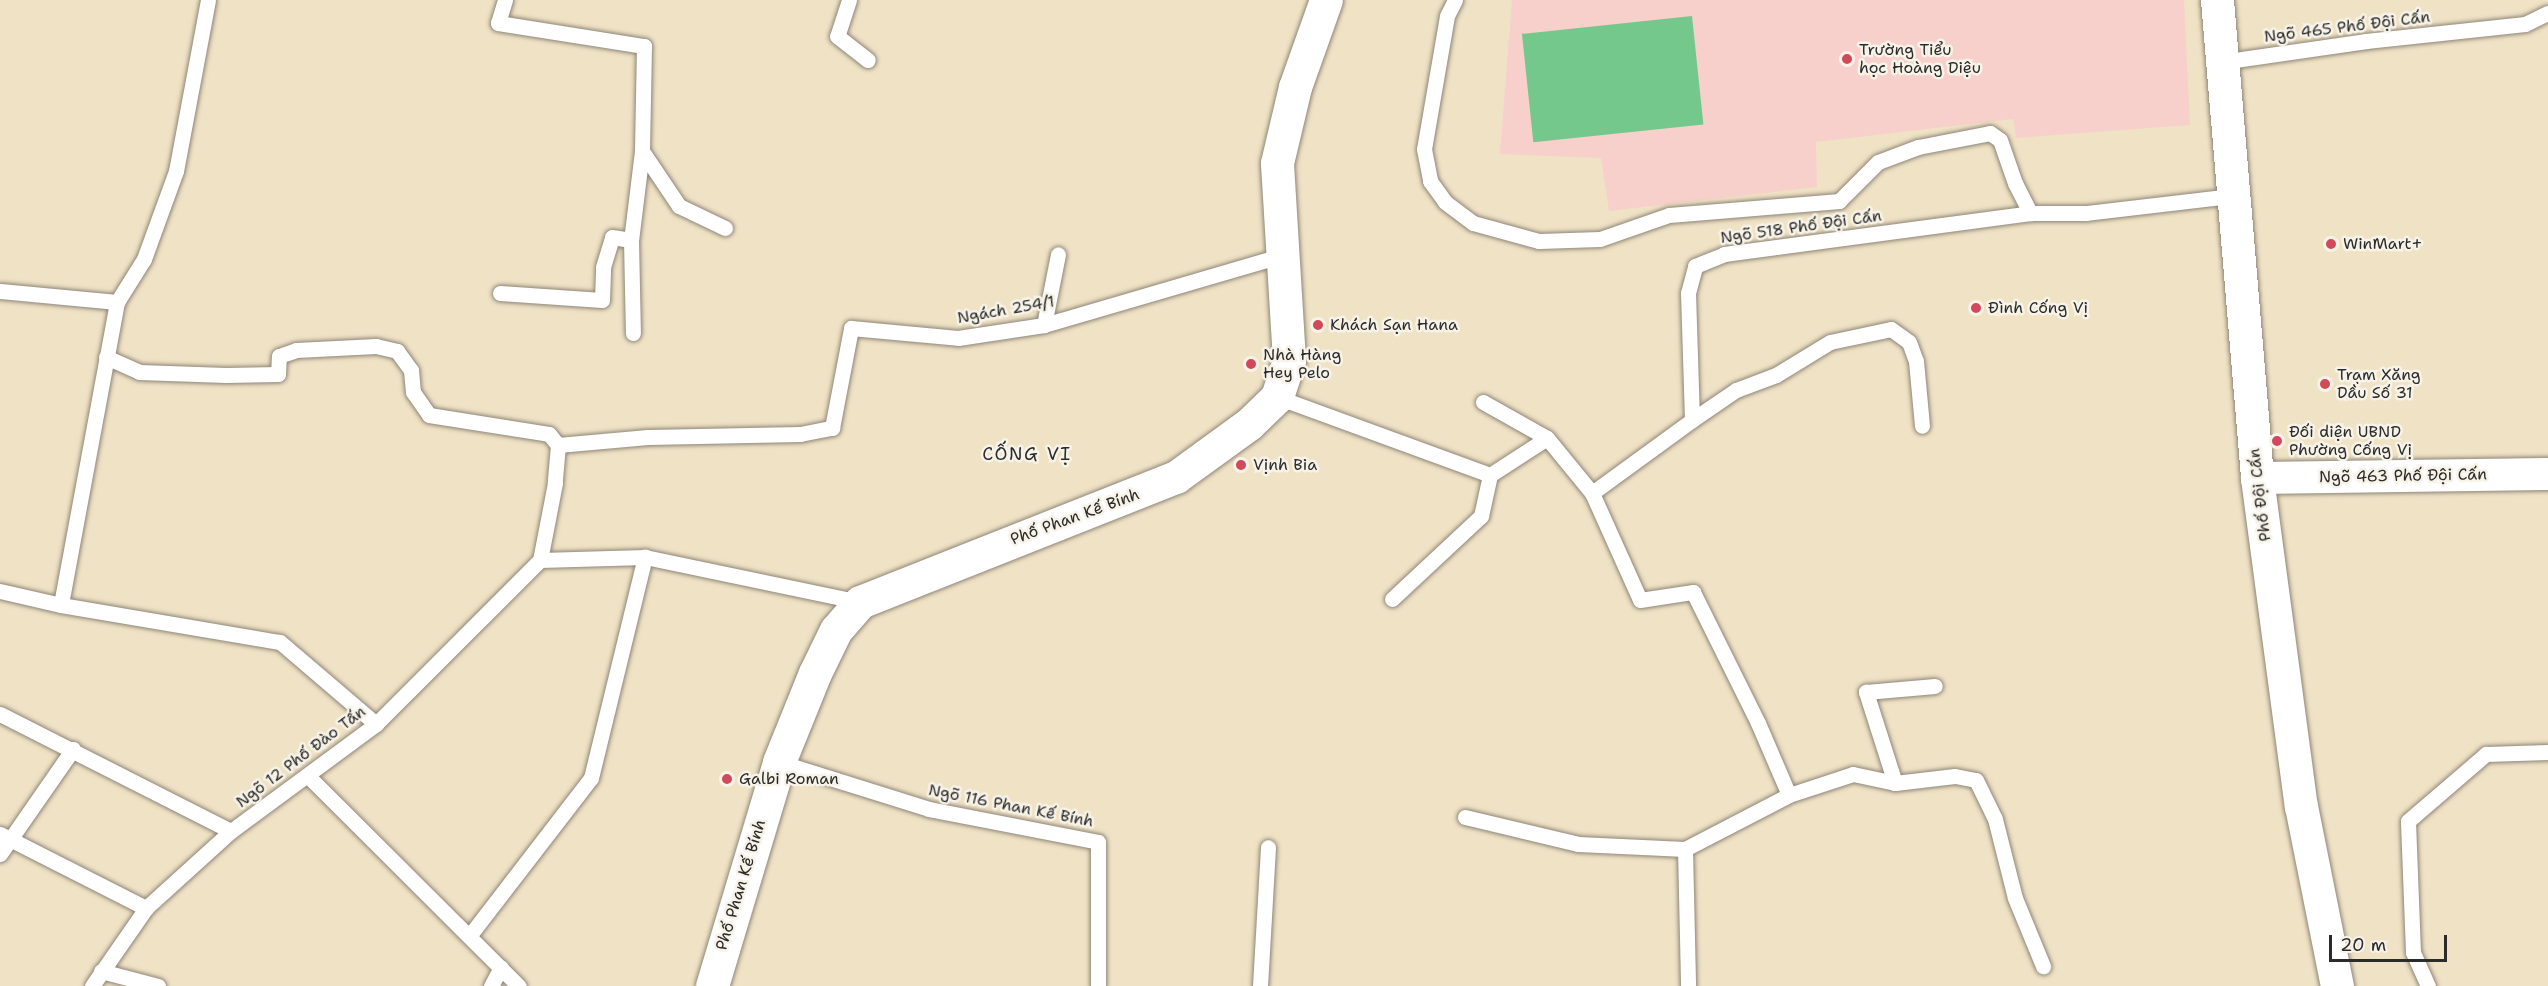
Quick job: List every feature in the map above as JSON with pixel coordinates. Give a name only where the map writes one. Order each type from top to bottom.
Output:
[{"type":"street","name":"Phố Phan Kế Bính","points":[[712,986],[779,762],[815,673],[836,630],[860,602],[894,585],[1176,477],[1249,424],[1277,397],[1289,360],[1277,163],[1295,87],[1326,0]]},
{"type":"street","name":"Phố Đội Cấn","points":[[2217,0],[2231,196],[2257,478],[2301,806],[2337,986]]},
{"type":"street","name":"Ngõ 463 Phố Đội Cấn","points":[[2257,478],[2548,474]]},
{"type":"lane","points":[[61,605],[117,302],[144,259],[176,171],[208,0]]},
{"type":"lane","points":[[505,0],[498,22],[644,46],[642,151],[631,240],[633,333]]},
{"type":"lane","points":[[849,0],[837,36],[868,60]]},
{"type":"lane","points":[[1455,0],[1447,16],[1425,149],[1430,181],[1445,202],[1473,222],[1539,241],[1600,239],[1669,215],[1839,201],[1878,162],[1918,147],[1990,133],[2000,140],[2014,183],[2030,213]]},
{"type":"lane","name":"Ngõ 465 Phố Đội Cấn","points":[[2221,62],[2366,40],[2524,24],[2548,13]]},
{"type":"lane","points":[[642,151],[679,206],[725,228]]},
{"type":"lane","name":"Ngõ 518 Phố Đội Cấn","points":[[1692,420],[1688,293],[1695,266],[1724,254],[2030,213],[2086,213],[2231,196]]},
{"type":"lane","points":[[500,293],[603,300],[603,267],[612,237],[631,240]]},
{"type":"lane","points":[[1044,325],[1058,254]]},
{"type":"lane","name":"Ngách 254/1","points":[[558,445],[648,437],[800,434],[832,428],[851,328],[958,338],[1044,325],[1284,255]]},
{"type":"lane","points":[[0,291],[117,302]]},
{"type":"lane","points":[[1592,493],[1736,390],[1776,375],[1830,342],[1892,329],[1909,342],[1916,361],[1922,426]]},
{"type":"lane","points":[[106,357],[139,372],[278,374],[279,356],[296,351],[376,346],[396,351],[411,370],[413,392],[429,415],[549,434],[558,445],[555,483],[540,560],[645,557],[860,602]]},
{"type":"lane","points":[[1277,397],[1490,475]]},
{"type":"lane","points":[[1483,402],[1547,438],[1592,493],[1640,600],[1693,592],[1789,795]]},
{"type":"lane","points":[[1392,599],[1481,516],[1490,475],[1547,438]]},
{"type":"lane","points":[[470,935],[591,778],[645,557]]},
{"type":"lane","name":"Ngõ 12 Phố Đào Tấn","points":[[92,986],[146,908],[231,831],[309,777],[376,724],[540,560]]},
{"type":"lane","points":[[0,591],[61,605],[280,642],[376,724]]},
{"type":"lane","points":[[1895,783],[1866,692],[1935,686]]},
{"type":"lane","points":[[0,714],[231,831]]},
{"type":"lane","points":[[0,854],[6,835],[73,749]]},
{"type":"lane","points":[[2428,986],[2413,952],[2409,821],[2486,754],[2548,752]]},
{"type":"lane","name":"Ngõ 116 Phan Kế Bính","points":[[779,762],[929,809],[1098,842],[1098,986]]},
{"type":"lane","points":[[1466,817],[1578,844],[1685,849],[1789,795],[1853,774],[1895,783],[1955,776],[1976,780],[1995,819],[2015,898],[2043,966]]},
{"type":"lane","points":[[309,777],[519,986]]},
{"type":"lane","points":[[6,835],[146,908]]},
{"type":"lane","points":[[1260,986],[1268,847]]},
{"type":"lane","points":[[1685,849],[1688,986]]},
{"type":"lane","points":[[491,986],[501,967]]},
{"type":"lane","points":[[101,971],[158,986]]},
{"type":"shaded area","name":"Trường Tiểu học Hoàng Diệu","points":[[1512,0],[2184,0],[2190,125],[2016,138],[2013,119],[1816,142],[1817,187],[1609,211],[1601,158],[1500,154]]},
{"type":"green space","points":[[1692,16],[1703,124],[1533,142],[1522,34]]},
{"type":"place","name":"Trường Tiểu học Hoàng Diệu","points":[[1847,59]]},
{"type":"place","name":"WinMart+","points":[[2331,244]]},
{"type":"place","name":"Đình Cống Vị","points":[[1976,308]]},
{"type":"place","name":"Khách Sạn Hana","points":[[1318,325]]},
{"type":"place","name":"Nhà Hàng Hey Pelo","points":[[1251,364]]},
{"type":"place","name":"Trạm Xăng Dầu Số 31","points":[[2325,384]]},
{"type":"place","name":"Đối diện UBND Phường Cống Vị","points":[[2277,441]]},
{"type":"place","name":"Vịnh Bia","points":[[1241,465]]},
{"type":"place","name":"Galbi Roman","points":[[727,779]]},
{"type":"district","name":"CỐNG VỊ","points":[[1027,454]]}]
